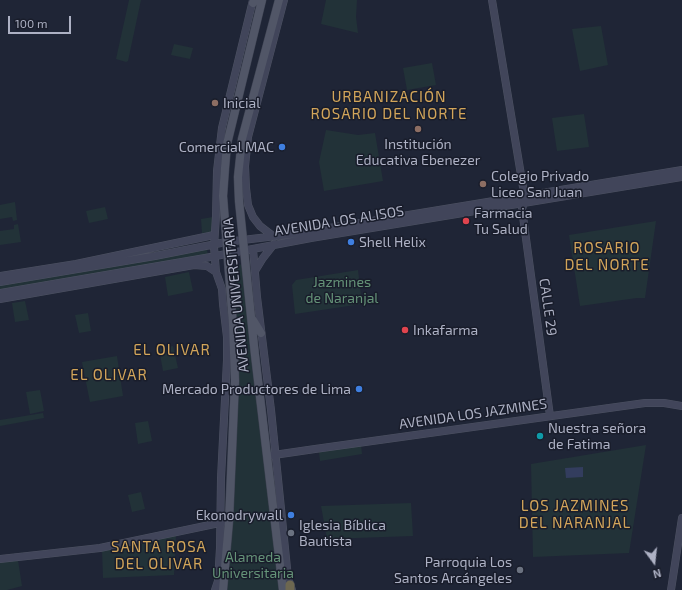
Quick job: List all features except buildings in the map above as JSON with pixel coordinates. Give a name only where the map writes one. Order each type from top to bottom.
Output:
[{"type":"main road","name":"AVENIDA UNIVERSITARIA","points":[[223,590],[225,522],[235,403],[233,325],[226,242],[220,203],[231,105],[262,0]]},
{"type":"main road","name":"AVENIDA UNIVERSITARIA","points":[[279,0],[242,139],[238,177],[244,205],[244,239],[251,317],[289,589]]},
{"type":"main road","points":[[251,317],[261,333]]},
{"type":"main road","points":[[227,337],[233,325]]},
{"type":"street","name":"AVENIDA UNIVERSITARIA","points":[[273,236],[260,226],[244,205],[245,166],[248,137],[284,0]]},
{"type":"street","points":[[492,0],[527,199]]},
{"type":"street","points":[[496,0],[527,199]]},
{"type":"street","name":"AVENIDA UNIVERSITARIA","points":[[231,105],[254,1]]},
{"type":"street","name":"AVENIDA LOS ALISOS","points":[[0,282],[155,256],[244,239],[340,230],[610,185],[682,170]]},
{"type":"street","name":"AVENIDA LOS ALISOS","points":[[610,185],[682,177]]},
{"type":"street","name":"CALLE 29","points":[[527,199],[522,209],[550,416]]},
{"type":"street","name":"AVENIDA UNIVERSITARIA","points":[[215,590],[218,581],[225,522],[227,337],[222,289],[216,272],[214,256],[214,235],[220,203]]},
{"type":"street","name":"AVENIDA LOS ALISOS","points":[[0,293],[245,251],[331,231]]},
{"type":"street","points":[[0,276],[76,264],[214,235]]},
{"type":"street","points":[[255,271],[274,244]]},
{"type":"street","name":"AVENIDA UNIVERSITARIA","points":[[253,249],[271,456]]},
{"type":"street","name":"AVENIDA UNIVERSITARIA","points":[[0,299],[190,266],[207,266],[216,272]]},
{"type":"street","name":"AVENIDA LOS JAZMINES","points":[[271,456],[315,448],[645,403],[664,403],[682,406]]},
{"type":"street","points":[[671,590],[682,518]]},
{"type":"street","points":[[0,559],[100,548],[225,522]]},
{"type":"green space","points":[[129,0],[141,0],[128,61],[126,62],[116,59]]},
{"type":"green space","points":[[326,0],[357,0],[356,17],[358,33],[321,24]]},
{"type":"green space","points":[[601,26],[608,65],[580,71],[572,29]]},
{"type":"green space","points":[[174,44],[193,48],[190,59],[171,55]]},
{"type":"green space","points":[[432,63],[436,85],[407,90],[403,68]]},
{"type":"green space","points":[[584,114],[589,147],[557,151],[552,118]]},
{"type":"green space","points":[[326,130],[358,135],[375,133],[383,181],[324,191],[319,162]]},
{"type":"green space","points":[[15,202],[17,220],[13,221],[12,217],[0,219],[0,205]]},
{"type":"green space","points":[[105,207],[108,219],[89,223],[86,211]]},
{"type":"green space","points":[[213,217],[211,232],[202,233],[201,219]]},
{"type":"green space","points":[[656,221],[645,298],[580,306],[569,235]]},
{"type":"green space","points":[[18,224],[21,242],[0,245],[0,231],[14,229],[14,225]]},
{"type":"green space","points":[[207,249],[208,256],[0,291],[0,285]]},
{"type":"green space","name":"Alameda Universitaria","points":[[244,264],[280,590],[227,590],[238,408],[232,266]]},
{"type":"green space","name":"Jazmines de Naranjal","points":[[358,270],[362,304],[295,314],[292,285],[296,280]]},
{"type":"green space","points":[[189,272],[193,291],[168,296],[165,277]]},
{"type":"green space","points":[[25,301],[29,320],[15,322],[12,303]]},
{"type":"green space","points":[[88,313],[91,331],[79,333],[75,315]]},
{"type":"green space","points":[[173,346],[178,368],[163,371],[159,349]]},
{"type":"green space","points":[[117,356],[123,396],[90,402],[82,362]]},
{"type":"green space","points":[[40,390],[44,411],[30,414],[26,392]]},
{"type":"green space","points":[[43,413],[44,418],[0,426],[0,420]]},
{"type":"green space","points":[[148,421],[152,441],[138,444],[135,423]]},
{"type":"green space","points":[[361,445],[362,454],[320,461],[319,452]]},
{"type":"green space","points":[[646,445],[629,553],[533,557],[531,464]]},
{"type":"green space","points":[[141,492],[145,509],[132,512],[128,495]]},
{"type":"green space","points":[[411,503],[413,536],[327,539],[321,506]]},
{"type":"green space","points":[[176,535],[174,575],[103,578],[102,550]]},
{"type":"green space","points":[[18,560],[22,586],[7,590],[0,590],[0,561]]},
{"type":"water","points":[[583,467],[583,477],[566,478],[565,468]]},
{"type":"place","name":"Inicial","points":[[215,103]]},
{"type":"place","name":"Institución Educativa Ebenezer","points":[[418,129]]},
{"type":"place","name":"Comercial MAC","points":[[282,147]]},
{"type":"place","name":"Colegio Privado Liceo San Juan","points":[[483,184]]},
{"type":"place","name":"Farmacia Tu Salud","points":[[466,221]]},
{"type":"place","name":"Shell Helix","points":[[351,242]]},
{"type":"place","name":"Inkafarma","points":[[405,330]]},
{"type":"place","name":"Mercado Productores de Lima","points":[[359,389]]},
{"type":"place","name":"Nuestra señora de Fatima","points":[[540,436]]},
{"type":"place","name":"Ekonodrywall","points":[[291,515]]},
{"type":"place","name":"Iglesia Bíblica Bautista","points":[[291,533]]},
{"type":"place","name":"Parroquia Los Santos Arcángeles","points":[[520,570]]},
{"type":"district","name":"URBANIZACIÓN ROSARIO DEL NORTE","points":[[389,106]]},
{"type":"district","name":"ROSARIO DEL NORTE","points":[[607,256]]},
{"type":"district","name":"EL OLIVAR","points":[[172,350]]},
{"type":"district","name":"EL OLIVAR","points":[[109,375]]},
{"type":"district","name":"LOS JAZMINES DEL NARANJAL","points":[[575,514]]},
{"type":"district","name":"SANTA ROSA DEL OLIVAR","points":[[159,556]]}]
